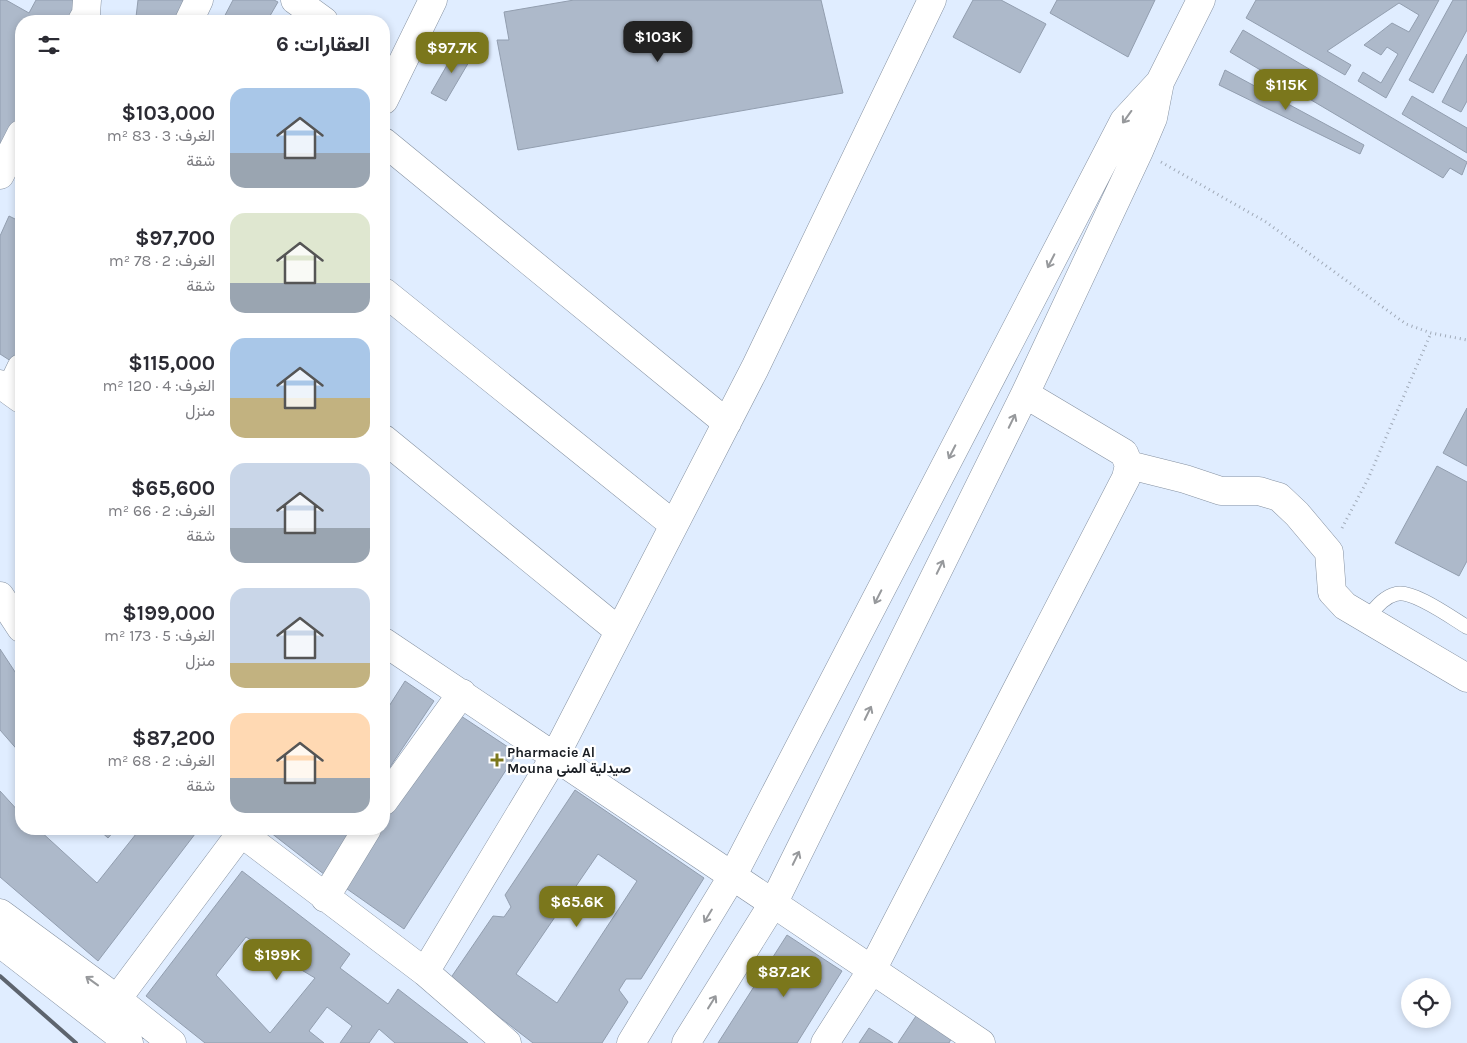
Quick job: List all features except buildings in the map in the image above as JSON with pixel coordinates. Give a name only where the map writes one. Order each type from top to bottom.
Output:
[{"type":"street","points":[[85,15],[87,0]]},
{"type":"street","points":[[192,15],[199,0]]},
{"type":"street","points":[[295,0],[316,15]]},
{"type":"street","points":[[391,70],[433,0]]},
{"type":"street","points":[[424,972],[555,756],[727,423],[932,0]]},
{"type":"street","points":[[686,1043],[774,902],[1025,394],[1140,151],[1153,118],[1160,82],[1201,0]]},
{"type":"street","points":[[631,1043],[733,874],[1124,121],[1160,82]]},
{"type":"street","points":[[0,175],[15,146]]},
{"type":"street","points":[[390,147],[727,423]]},
{"type":"street","points":[[390,297],[674,525]]},
{"type":"street","points":[[825,1043],[873,968],[1126,478],[1129,465],[1124,453],[1025,394]]},
{"type":"street","points":[[390,444],[619,631]]},
{"type":"street","points":[[1129,465],[1185,479],[1220,491],[1259,491],[1279,497],[1297,514],[1329,552],[1331,586],[1335,597],[1345,606],[1366,619],[1467,678]]},
{"type":"street","points":[[0,596],[15,619]]},
{"type":"street","points":[[390,646],[873,968],[967,1039]]},
{"type":"street","points":[[390,790],[462,693]]},
{"type":"street","points":[[104,1024],[117,998],[236,835]]},
{"type":"street","points":[[244,835],[424,972],[507,1043]]},
{"type":"street","points":[[325,898],[363,835]]},
{"type":"street","points":[[0,913],[117,998],[172,1043]]},
{"type":"street","points":[[0,943],[129,1043]]},
{"type":"lane","points":[[1366,619],[1386,598],[1398,593],[1417,598],[1467,627]]},
{"type":"path","points":[[1140,151],[1195,179],[1266,222],[1406,324],[1431,333],[1467,340]]},
{"type":"path","points":[[1329,552],[1368,479],[1431,333]]},
{"type":"railway","points":[[0,976],[76,1043]]},
{"type":"place","name":"Pharmacie Al Mouna صيدلية المنى","points":[[497,760]]}]
